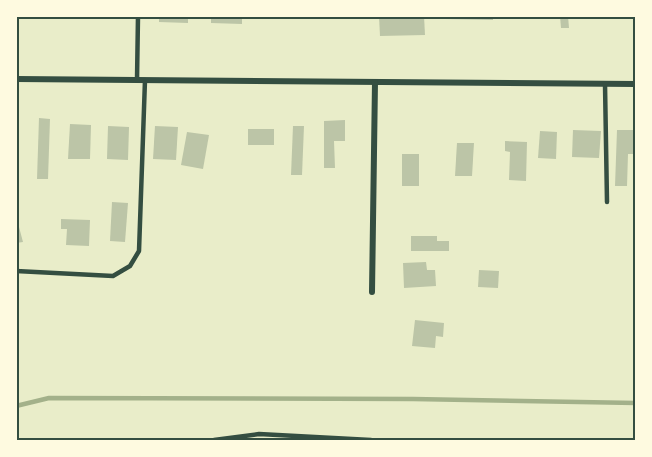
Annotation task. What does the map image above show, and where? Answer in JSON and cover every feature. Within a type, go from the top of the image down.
[{"type":"street","points":[[16,79],[636,84]]},
{"type":"street","points":[[372,292],[375,82]]},
{"type":"lane","points":[[137,80],[138,16]]},
{"type":"lane","points":[[16,270],[113,276],[130,266],[139,251],[145,80]]},
{"type":"lane","points":[[605,84],[607,202]]},
{"type":"lane","points":[[214,441],[259,434],[371,441]]},
{"type":"building","points":[[159,16],[188,16],[188,23],[159,22]]},
{"type":"building","points":[[211,16],[242,16],[242,24],[211,23]]},
{"type":"building","points":[[379,16],[424,16],[425,35],[380,36]]},
{"type":"building","points":[[445,16],[493,16],[493,20],[445,19]]},
{"type":"building","points":[[560,16],[568,16],[569,28],[561,28]]},
{"type":"building","points":[[39,118],[50,119],[48,179],[37,179]]},
{"type":"building","points":[[345,120],[345,141],[334,141],[335,168],[324,168],[324,121]]},
{"type":"building","points":[[70,124],[91,125],[90,159],[68,159]]},
{"type":"building","points":[[108,126],[129,127],[128,160],[107,159]]},
{"type":"building","points":[[155,126],[178,127],[176,160],[153,159]]},
{"type":"building","points":[[293,126],[304,126],[302,175],[291,175]]},
{"type":"building","points":[[248,129],[274,129],[274,145],[248,145]]},
{"type":"building","points":[[573,130],[601,131],[599,158],[572,157]]},
{"type":"building","points":[[617,130],[636,130],[636,154],[628,154],[627,186],[615,186]]},
{"type":"building","points":[[540,131],[557,132],[556,159],[538,158]]},
{"type":"building","points":[[187,132],[209,135],[203,169],[181,165]]},
{"type":"building","points":[[505,141],[527,142],[526,181],[509,180],[510,152],[505,151]]},
{"type":"building","points":[[457,143],[474,143],[472,176],[455,176]]},
{"type":"building","points":[[402,154],[419,154],[419,186],[402,186]]},
{"type":"building","points":[[112,202],[128,203],[125,242],[110,241]]},
{"type":"building","points":[[61,219],[90,220],[89,246],[66,245],[67,229],[61,229]]},
{"type":"building","points":[[19,227],[23,242],[16,243],[16,228]]},
{"type":"building","points":[[411,236],[437,236],[437,241],[449,241],[449,251],[411,251]]},
{"type":"building","points":[[426,262],[427,270],[435,270],[436,286],[404,288],[403,263]]},
{"type":"building","points":[[479,270],[499,271],[498,288],[478,287]]},
{"type":"building","points":[[415,320],[444,323],[443,337],[436,336],[435,348],[412,346]]},
{"type":"waterway","points":[[16,406],[49,398],[413,399],[636,403]]}]
